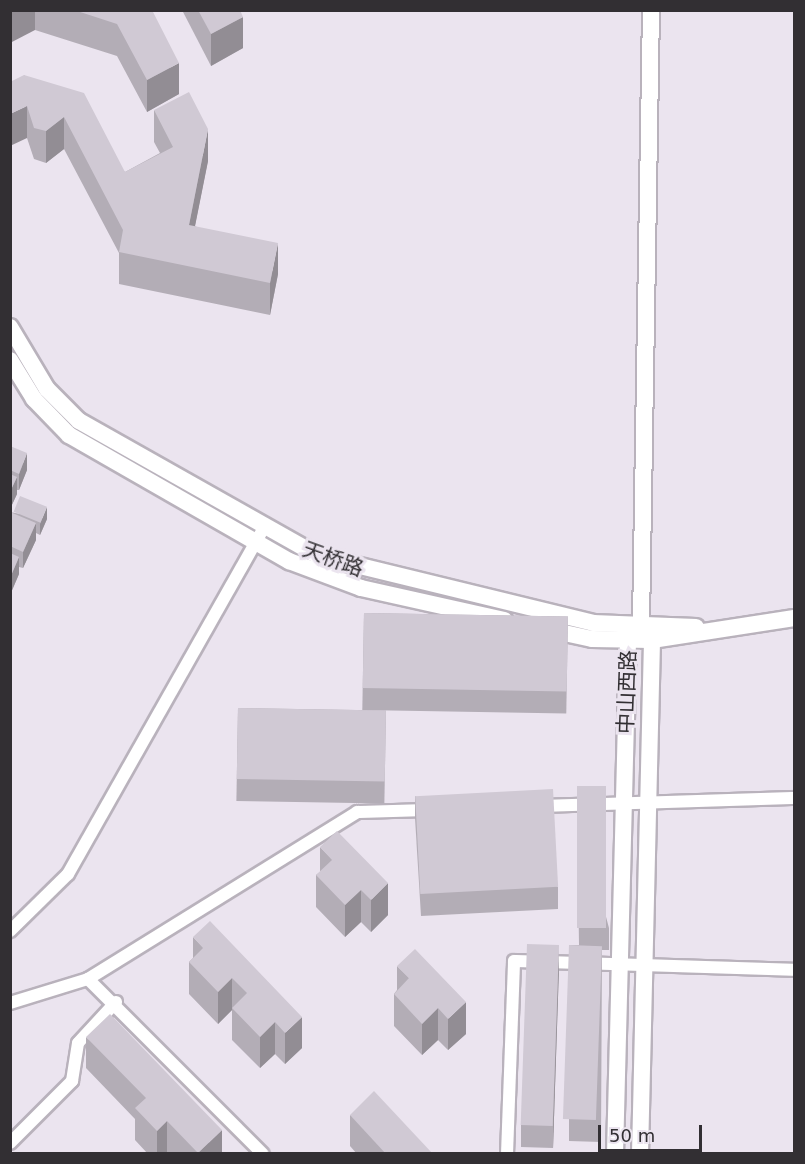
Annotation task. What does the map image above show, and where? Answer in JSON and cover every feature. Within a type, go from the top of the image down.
[{"type":"main road","points":[[640,624],[651,10]]},
{"type":"main road","name":"天桥路","points":[[10,327],[47,389],[79,421],[260,535],[365,572],[593,623],[732,630]]},
{"type":"main road","name":"天桥路","points":[[10,360],[34,399],[69,435],[361,588],[591,639],[652,640],[732,630],[795,618]]},
{"type":"main road","name":"中山西路","points":[[615,1154],[628,640],[640,624],[652,640],[640,1154]]},
{"type":"street","points":[[10,931],[68,874],[260,535]]},
{"type":"street","points":[[519,807],[795,798]]},
{"type":"street","points":[[10,1003],[88,979],[357,812],[450,809]]},
{"type":"street","points":[[507,1154],[514,961],[795,970]]},
{"type":"street","points":[[88,979],[116,1002],[263,1154]]},
{"type":"street","points":[[10,1143],[72,1081],[78,1043],[116,1002]]},
{"type":"building","points":[[74,10],[152,10],[179,63],[147,80],[117,24]]},
{"type":"building","points":[[198,10],[240,10],[243,17],[211,34]]},
{"type":"building","points":[[24,75],[84,93],[125,172],[173,147],[154,110],[189,92],[208,129],[189,225],[278,243],[270,283],[119,252],[123,230],[64,117],[46,131],[34,128],[27,106],[10,114],[10,82]]},
{"type":"building","points":[[10,446],[27,453],[19,474],[10,470]]},
{"type":"building","points":[[10,474],[17,477],[10,492]]},
{"type":"building","points":[[20,496],[47,507],[41,523],[14,512]]},
{"type":"building","points":[[10,512],[36,523],[23,552],[10,546]]},
{"type":"building","points":[[10,553],[19,557],[10,578]]},
{"type":"building","points":[[364,613],[568,617],[567,692],[363,688]]},
{"type":"building","points":[[238,708],[386,711],[385,782],[237,779]]},
{"type":"building","points":[[577,786],[606,786],[606,928],[577,928]]},
{"type":"building","points":[[553,789],[558,887],[420,894],[415,796]]},
{"type":"building","points":[[337,831],[388,883],[371,900],[361,890],[345,905],[316,875],[332,860],[320,847]]},
{"type":"building","points":[[210,921],[302,1017],[285,1033],[275,1022],[260,1037],[232,1008],[247,993],[232,978],[218,992],[189,962],[203,948],[193,937]]},
{"type":"building","points":[[527,944],[559,945],[553,1126],[521,1125]]},
{"type":"building","points":[[569,945],[602,946],[596,1120],[563,1119]]},
{"type":"building","points":[[415,949],[466,1002],[448,1019],[438,1008],[422,1024],[394,994],[409,978],[397,966]]},
{"type":"building","points":[[110,1014],[222,1130],[198,1153],[167,1121],[157,1131],[135,1108],[146,1098],[86,1037]]},
{"type":"building","points":[[374,1091],[433,1154],[386,1154],[350,1115]]}]
